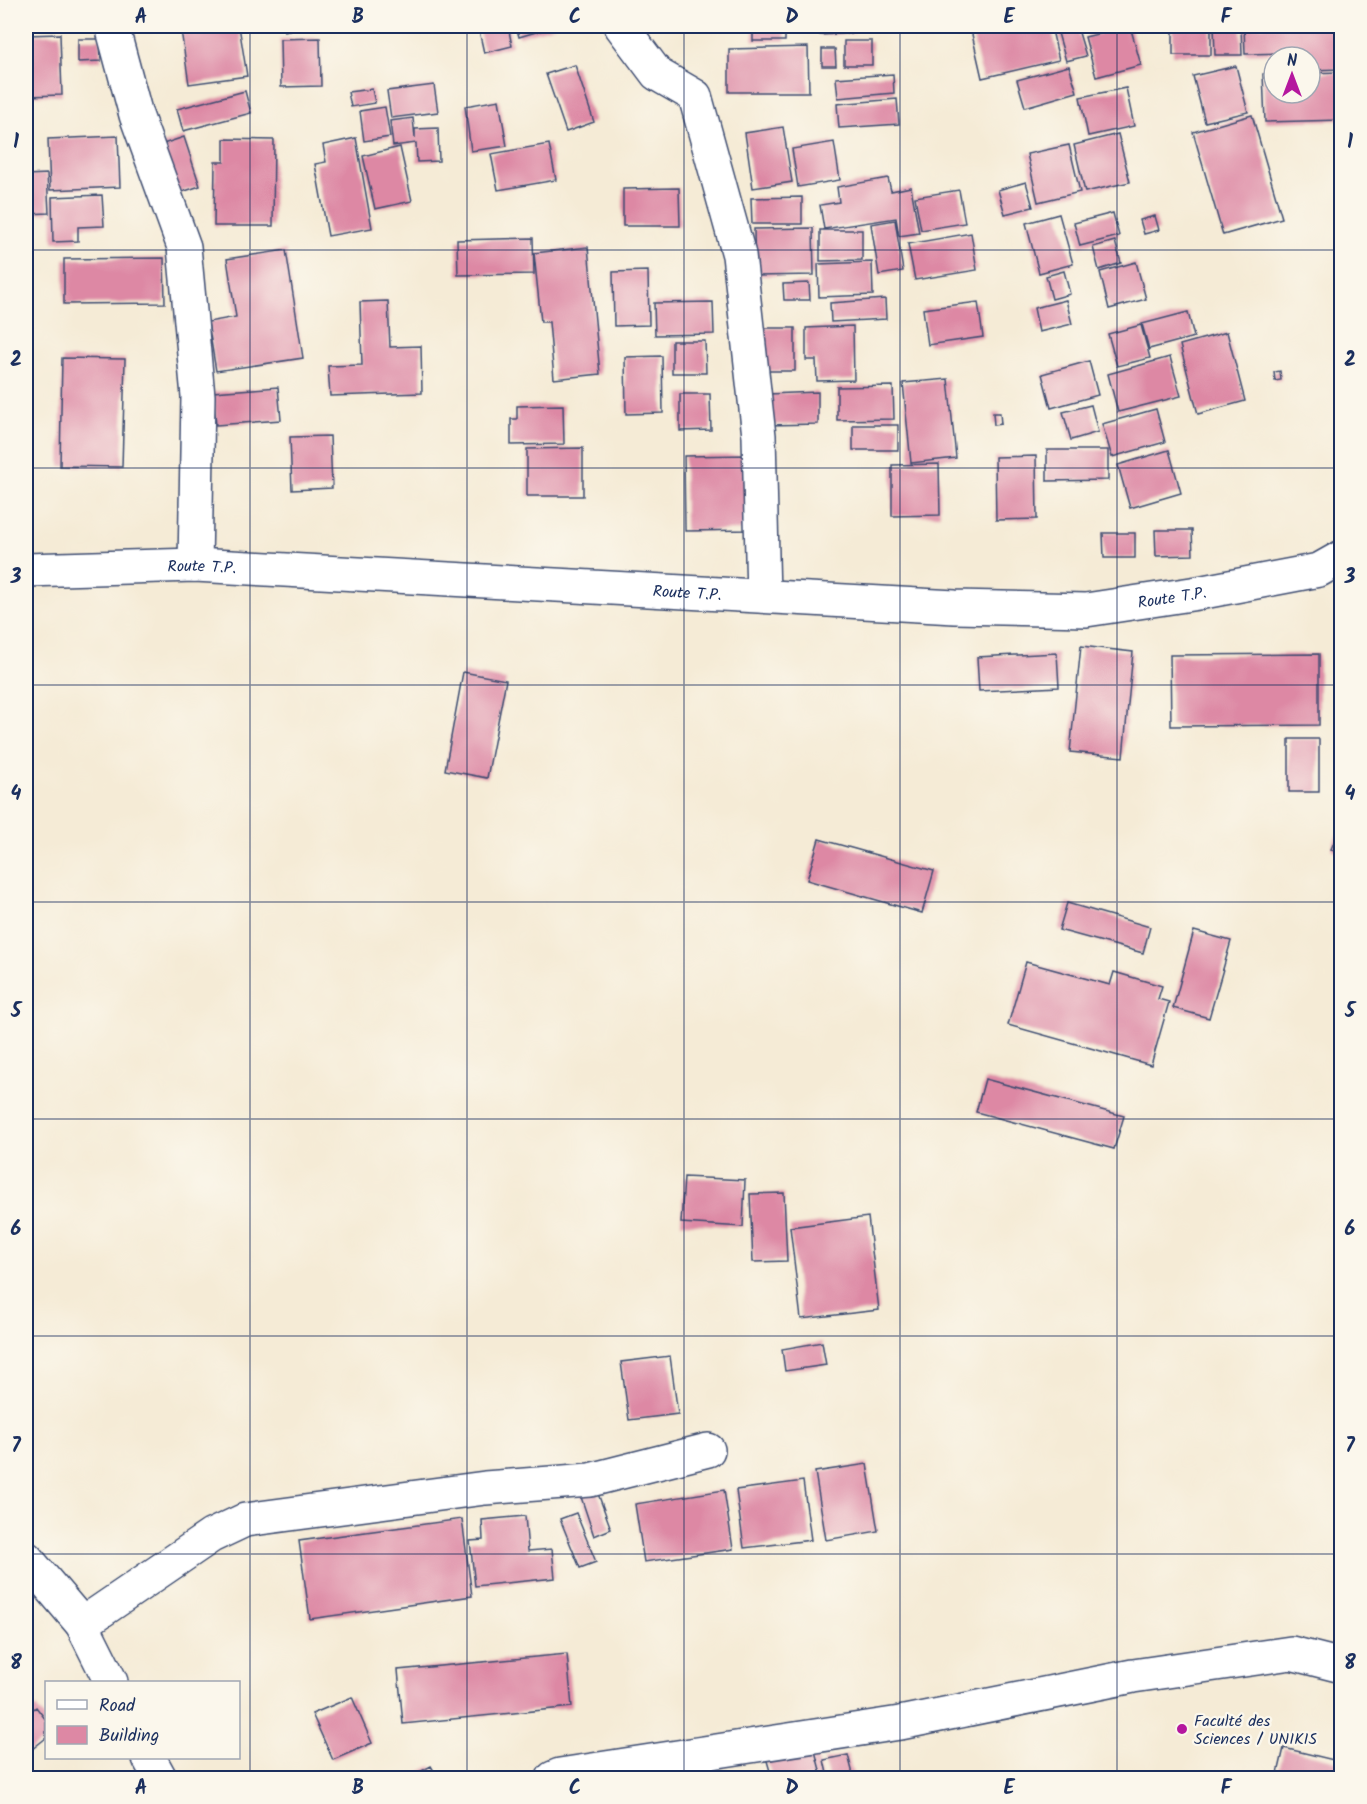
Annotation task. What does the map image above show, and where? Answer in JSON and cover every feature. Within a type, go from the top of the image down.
[{"type":"street","points":[[112,26],[136,114],[184,248],[198,396],[195,565]]},
{"type":"street","points":[[621,26],[657,74],[695,96],[739,255],[759,436],[763,596]]},
{"type":"street","name":"Route T.P.","points":[[26,570],[195,565],[955,607],[1086,610],[1198,593],[1319,570],[1341,557]]},
{"type":"street","points":[[82,1624],[211,1536],[245,1520],[485,1488],[590,1480],[708,1450]]},
{"type":"street","points":[[26,1558],[82,1624],[110,1681]]},
{"type":"street","points":[[553,1779],[560,1775],[900,1723],[1133,1676],[1291,1653],[1341,1666]]},
{"type":"street","points":[[150,1759],[160,1779]]},
{"type":"building","points":[[26,26],[32,26],[32,34],[26,34]]},
{"type":"building","points":[[147,26],[164,26],[164,30],[148,30]]},
{"type":"building","points":[[208,26],[239,26],[247,76],[189,84],[181,30]]},
{"type":"building","points":[[283,26],[312,26],[312,27],[284,31]]},
{"type":"building","points":[[478,26],[508,26],[512,46],[484,53]]},
{"type":"building","points":[[516,26],[556,26],[519,37]]},
{"type":"building","points":[[753,26],[785,26],[785,41],[753,41]]},
{"type":"building","points":[[820,26],[855,26],[855,33],[820,35]]},
{"type":"building","points":[[989,26],[1051,26],[1059,60],[982,78],[971,30]]},
{"type":"building","points":[[1056,26],[1077,26],[1086,56],[1066,61]]},
{"type":"building","points":[[1081,26],[1101,26],[1083,31]]},
{"type":"building","points":[[1130,26],[1141,65],[1096,77],[1085,37]]},
{"type":"building","points":[[1173,26],[1211,26],[1211,55],[1173,55]]},
{"type":"building","points":[[1214,26],[1241,26],[1242,55],[1215,55]]},
{"type":"building","points":[[1244,26],[1342,26],[1342,69],[1322,70],[1322,45],[1262,45],[1262,54],[1245,54]]},
{"type":"building","points":[[60,34],[62,95],[26,96],[26,35]]},
{"type":"building","points":[[320,38],[321,86],[281,87],[280,39]]},
{"type":"building","points":[[78,39],[100,39],[101,61],[78,62]]},
{"type":"building","points":[[844,41],[872,41],[872,65],[844,65]]},
{"type":"building","points":[[808,47],[809,92],[729,92],[729,49]]},
{"type":"building","points":[[822,49],[835,49],[836,66],[822,66]]},
{"type":"building","points":[[575,65],[594,122],[566,132],[546,74]]},
{"type":"building","points":[[1069,66],[1077,92],[1025,107],[1017,80]]},
{"type":"building","points":[[1236,66],[1248,112],[1205,122],[1193,76]]},
{"type":"building","points":[[1340,72],[1342,120],[1265,122],[1264,105],[1322,105],[1322,73]]},
{"type":"building","points":[[893,74],[894,93],[838,98],[836,78]]},
{"type":"building","points":[[434,85],[438,112],[391,118],[387,91]]},
{"type":"building","points":[[1126,88],[1134,126],[1088,136],[1080,97]]},
{"type":"building","points":[[372,89],[375,103],[351,107],[348,92]]},
{"type":"building","points":[[245,91],[251,113],[183,131],[177,109]]},
{"type":"building","points":[[897,99],[899,124],[839,128],[837,104]]},
{"type":"building","points":[[499,100],[507,146],[471,151],[465,106]]},
{"type":"building","points":[[385,107],[390,137],[364,141],[360,111]]},
{"type":"building","points":[[1252,115],[1282,218],[1223,235],[1193,132]]},
{"type":"building","points":[[413,118],[415,138],[415,129],[438,128],[439,161],[417,162],[416,143],[393,146],[390,121]]},
{"type":"building","points":[[783,127],[792,182],[753,188],[745,133]]},
{"type":"building","points":[[1118,134],[1130,182],[1085,192],[1074,145]]},
{"type":"building","points":[[118,136],[120,187],[50,190],[48,139]]},
{"type":"building","points":[[184,137],[200,186],[176,194],[160,145]]},
{"type":"building","points":[[356,138],[372,228],[328,236],[315,164],[326,162],[323,145]]},
{"type":"building","points":[[224,139],[274,140],[273,226],[214,226],[215,162],[224,162]]},
{"type":"building","points":[[834,142],[840,180],[798,187],[792,149]]},
{"type":"building","points":[[549,144],[556,180],[498,190],[491,154]]},
{"type":"building","points":[[1069,145],[1080,192],[1038,202],[1027,154]]},
{"type":"building","points":[[400,147],[412,201],[375,209],[363,156]]},
{"type":"building","points":[[47,174],[49,213],[26,214],[26,175]]},
{"type":"building","points":[[888,178],[891,191],[911,187],[919,233],[899,236],[896,218],[824,229],[820,205],[839,202],[837,187]]},
{"type":"building","points":[[1026,182],[1033,207],[1005,214],[998,190]]},
{"type":"building","points":[[679,188],[680,226],[623,226],[623,189]]},
{"type":"building","points":[[959,190],[965,223],[921,230],[915,197]]},
{"type":"building","points":[[102,195],[104,226],[78,227],[78,241],[53,242],[52,197]]},
{"type":"building","points":[[802,197],[802,224],[752,224],[751,198]]},
{"type":"building","points":[[1113,213],[1119,236],[1080,246],[1074,223]]},
{"type":"building","points":[[1059,214],[1073,264],[1039,273],[1026,223]]},
{"type":"building","points":[[1155,216],[1159,230],[1144,234],[1140,220]]},
{"type":"building","points":[[895,220],[903,271],[879,275],[871,224]]},
{"type":"building","points":[[813,228],[814,275],[755,276],[754,229]]},
{"type":"building","points":[[820,230],[862,230],[862,260],[820,261]]},
{"type":"building","points":[[971,233],[977,270],[915,280],[908,244]]},
{"type":"building","points":[[533,238],[534,274],[458,275],[457,240]]},
{"type":"building","points":[[1115,241],[1121,263],[1099,270],[1093,247]]},
{"type":"building","points":[[588,247],[600,374],[554,379],[549,322],[541,322],[534,253]]},
{"type":"building","points":[[286,250],[303,358],[216,371],[208,322],[236,317],[227,259]]},
{"type":"building","points":[[164,258],[165,303],[64,304],[64,259]]},
{"type":"building","points":[[872,262],[873,295],[819,297],[818,264]]},
{"type":"building","points":[[1136,262],[1146,299],[1109,309],[1100,272]]},
{"type":"building","points":[[648,271],[649,325],[614,326],[613,272]]},
{"type":"building","points":[[1064,271],[1070,294],[1052,299],[1046,276]]},
{"type":"building","points":[[809,283],[810,300],[784,300],[783,284]]},
{"type":"building","points":[[885,299],[886,319],[831,322],[830,303]]},
{"type":"building","points":[[1066,300],[1072,324],[1039,332],[1034,308]]},
{"type":"building","points":[[388,301],[390,347],[421,346],[422,393],[330,396],[328,366],[362,365],[360,302]]},
{"type":"building","points":[[713,302],[714,334],[655,335],[654,303]]},
{"type":"building","points":[[978,302],[983,337],[928,345],[923,309]]},
{"type":"building","points":[[1188,312],[1194,337],[1149,349],[1142,324]]},
{"type":"building","points":[[1141,325],[1150,358],[1117,366],[1108,334]]},
{"type":"building","points":[[853,326],[854,380],[817,381],[816,360],[806,360],[806,328]]},
{"type":"building","points":[[755,328],[795,328],[795,371],[755,371]]},
{"type":"building","points":[[1227,332],[1245,401],[1198,414],[1180,345]]},
{"type":"building","points":[[672,341],[705,341],[706,373],[672,373]]},
{"type":"building","points":[[662,356],[663,413],[626,414],[625,357]]},
{"type":"building","points":[[1170,357],[1181,396],[1118,412],[1108,374]]},
{"type":"building","points":[[62,358],[125,359],[122,467],[60,466]]},
{"type":"building","points":[[1089,361],[1098,395],[1051,408],[1042,374]]},
{"type":"building","points":[[1280,371],[1281,380],[1275,381],[1274,372]]},
{"type":"building","points":[[948,379],[956,458],[911,463],[903,383]]},
{"type":"building","points":[[893,386],[894,419],[837,420],[837,387]]},
{"type":"building","points":[[278,387],[281,420],[216,425],[213,392]]},
{"type":"building","points":[[818,392],[818,424],[768,425],[768,394]]},
{"type":"building","points":[[680,394],[710,394],[711,430],[680,431]]},
{"type":"building","points":[[563,405],[564,444],[511,445],[511,419],[517,419],[517,406]]},
{"type":"building","points":[[1091,405],[1098,432],[1071,440],[1063,412]]},
{"type":"building","points":[[1156,409],[1165,442],[1112,457],[1102,424]]},
{"type":"building","points":[[993,413],[1000,413],[1001,424],[994,425]]},
{"type":"building","points":[[853,425],[898,425],[898,450],[853,450]]},
{"type":"building","points":[[330,436],[332,488],[292,490],[290,437]]},
{"type":"building","points":[[583,448],[583,496],[527,496],[527,449]]},
{"type":"building","points":[[1047,450],[1108,450],[1108,480],[1047,481]]},
{"type":"building","points":[[1169,450],[1181,493],[1130,508],[1118,465]]},
{"type":"building","points":[[751,455],[752,530],[685,531],[684,456]]},
{"type":"building","points":[[1036,456],[1037,519],[996,520],[995,457]]},
{"type":"building","points":[[939,464],[940,515],[892,516],[892,465]]},
{"type":"building","points":[[1155,530],[1192,530],[1193,555],[1156,556]]},
{"type":"building","points":[[1103,533],[1135,533],[1135,558],[1104,558]]},
{"type":"building","points":[[1081,646],[1133,652],[1123,757],[1070,752]]},
{"type":"building","points":[[1057,653],[1059,687],[979,691],[977,657]]},
{"type":"building","points":[[1319,654],[1319,725],[1171,726],[1170,655]]},
{"type":"building","points":[[463,672],[506,680],[487,778],[445,770]]},
{"type":"building","points":[[1289,739],[1319,739],[1319,792],[1289,792]]},
{"type":"building","points":[[1342,824],[1342,854],[1331,849]]},
{"type":"building","points":[[819,839],[934,871],[922,913],[807,880]]},
{"type":"building","points":[[1067,903],[1150,927],[1143,953],[1059,930]]},
{"type":"building","points":[[1194,931],[1231,941],[1209,1018],[1173,1008]]},
{"type":"building","points":[[1026,962],[1110,985],[1114,972],[1162,986],[1158,999],[1169,1002],[1151,1065],[1008,1025]]},
{"type":"building","points":[[985,1079],[1124,1116],[1114,1149],[976,1112]]},
{"type":"building","points":[[684,1177],[745,1180],[743,1227],[681,1223]]},
{"type":"building","points":[[784,1193],[787,1261],[753,1262],[750,1194]]},
{"type":"building","points":[[868,1217],[879,1310],[801,1319],[790,1227]]},
{"type":"building","points":[[822,1342],[826,1365],[785,1371],[782,1349]]},
{"type":"building","points":[[670,1356],[678,1414],[629,1420],[621,1362]]},
{"type":"building","points":[[867,1464],[878,1531],[826,1540],[815,1472]]},
{"type":"building","points":[[803,1481],[811,1540],[744,1548],[736,1490]]},
{"type":"building","points":[[596,1488],[611,1529],[594,1536],[580,1494]]},
{"type":"building","points":[[724,1490],[733,1549],[644,1562],[635,1504]]},
{"type":"building","points":[[576,1513],[596,1562],[580,1568],[560,1519]]},
{"type":"building","points":[[525,1516],[528,1551],[552,1549],[555,1578],[475,1586],[470,1541],[483,1540],[482,1520]]},
{"type":"building","points":[[462,1519],[472,1596],[310,1619],[299,1541]]},
{"type":"building","points":[[567,1654],[572,1707],[403,1724],[398,1670]]},
{"type":"building","points":[[352,1697],[372,1743],[333,1760],[312,1714]]},
{"type":"building","points":[[36,1707],[45,1719],[45,1739],[26,1754],[26,1715]]},
{"type":"building","points":[[813,1743],[822,1778],[772,1778],[765,1754]]},
{"type":"building","points":[[1284,1748],[1342,1762],[1342,1778],[1277,1778]]},
{"type":"building","points":[[848,1755],[854,1778],[828,1778],[824,1760]]},
{"type":"building","points":[[431,1766],[438,1778],[414,1778],[412,1776]]},
{"type":"place","name":"Faculté des Sciences / UNIKIS","points":[[1182,1729]]}]
